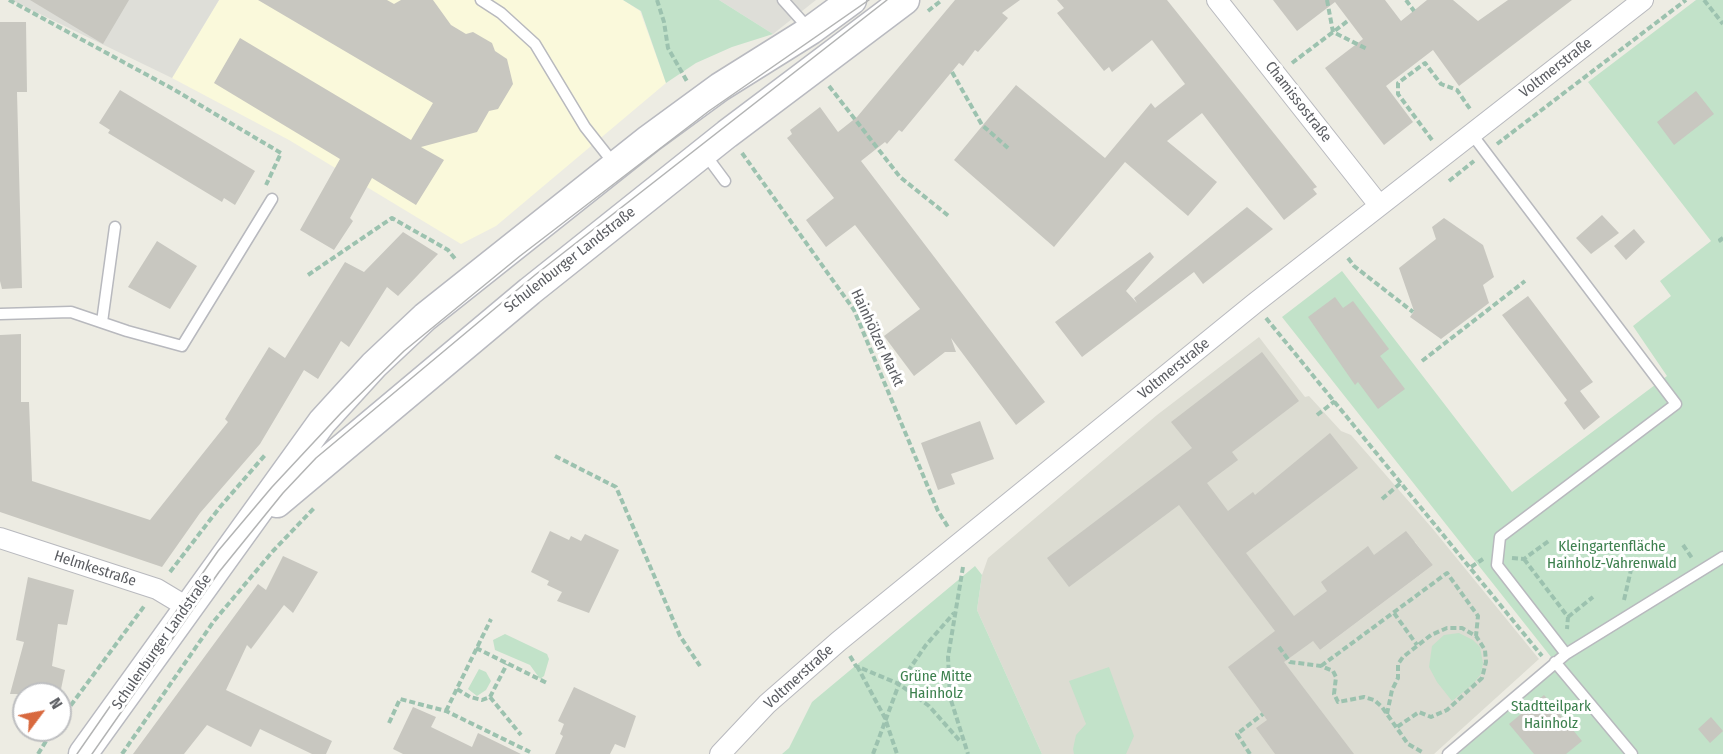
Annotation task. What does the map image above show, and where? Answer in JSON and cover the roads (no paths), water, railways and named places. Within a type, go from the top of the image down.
[{"type":"main road","name":"Schulenburger Landstraße","points":[[83,754],[322,422],[374,365],[425,316],[615,165],[701,100],[765,56],[810,30],[852,0]]},
{"type":"main road","name":"Schulenburger Landstraße","points":[[243,531],[474,336],[716,169],[740,145],[905,0]]},
{"type":"street","name":"Chamissostraße","points":[[1217,0],[1379,205]]},
{"type":"street","name":"Voltmerstraße","points":[[720,754],[767,704],[839,641],[1255,303],[1643,0]]},
{"type":"street","name":"Helmkestraße","points":[[0,538],[157,589],[187,607]]},
{"type":"lane","points":[[481,0],[501,13],[535,44],[585,127],[615,165]]},
{"type":"lane","points":[[783,0],[810,30]]},
{"type":"lane","points":[[1476,129],[1676,404],[1500,537],[1497,565],[1566,654]]},
{"type":"lane","points":[[0,314],[71,312],[182,346],[272,199]]},
{"type":"lane","points":[[102,322],[115,227]]},
{"type":"lane","points":[[1448,754],[1566,654],[1620,618],[1723,557]]},
{"type":"lane","points":[[1553,664],[1632,754]]},
{"type":"tram line","points":[[77,754],[218,551],[272,487],[341,413],[404,351],[520,256],[709,111],[869,0]]},
{"type":"tram line","points":[[92,754],[219,572],[283,493],[316,458],[535,275],[887,0]]},
{"type":"park label","name":"Kleingartenfläche Hainholz-Vahrenwald","points":[[1612,556]]},
{"type":"park label","name":"Grüne Mitte Hainholz","points":[[936,686]]},
{"type":"park label","name":"Stadtteilpark Hainholz","points":[[1551,716]]}]
